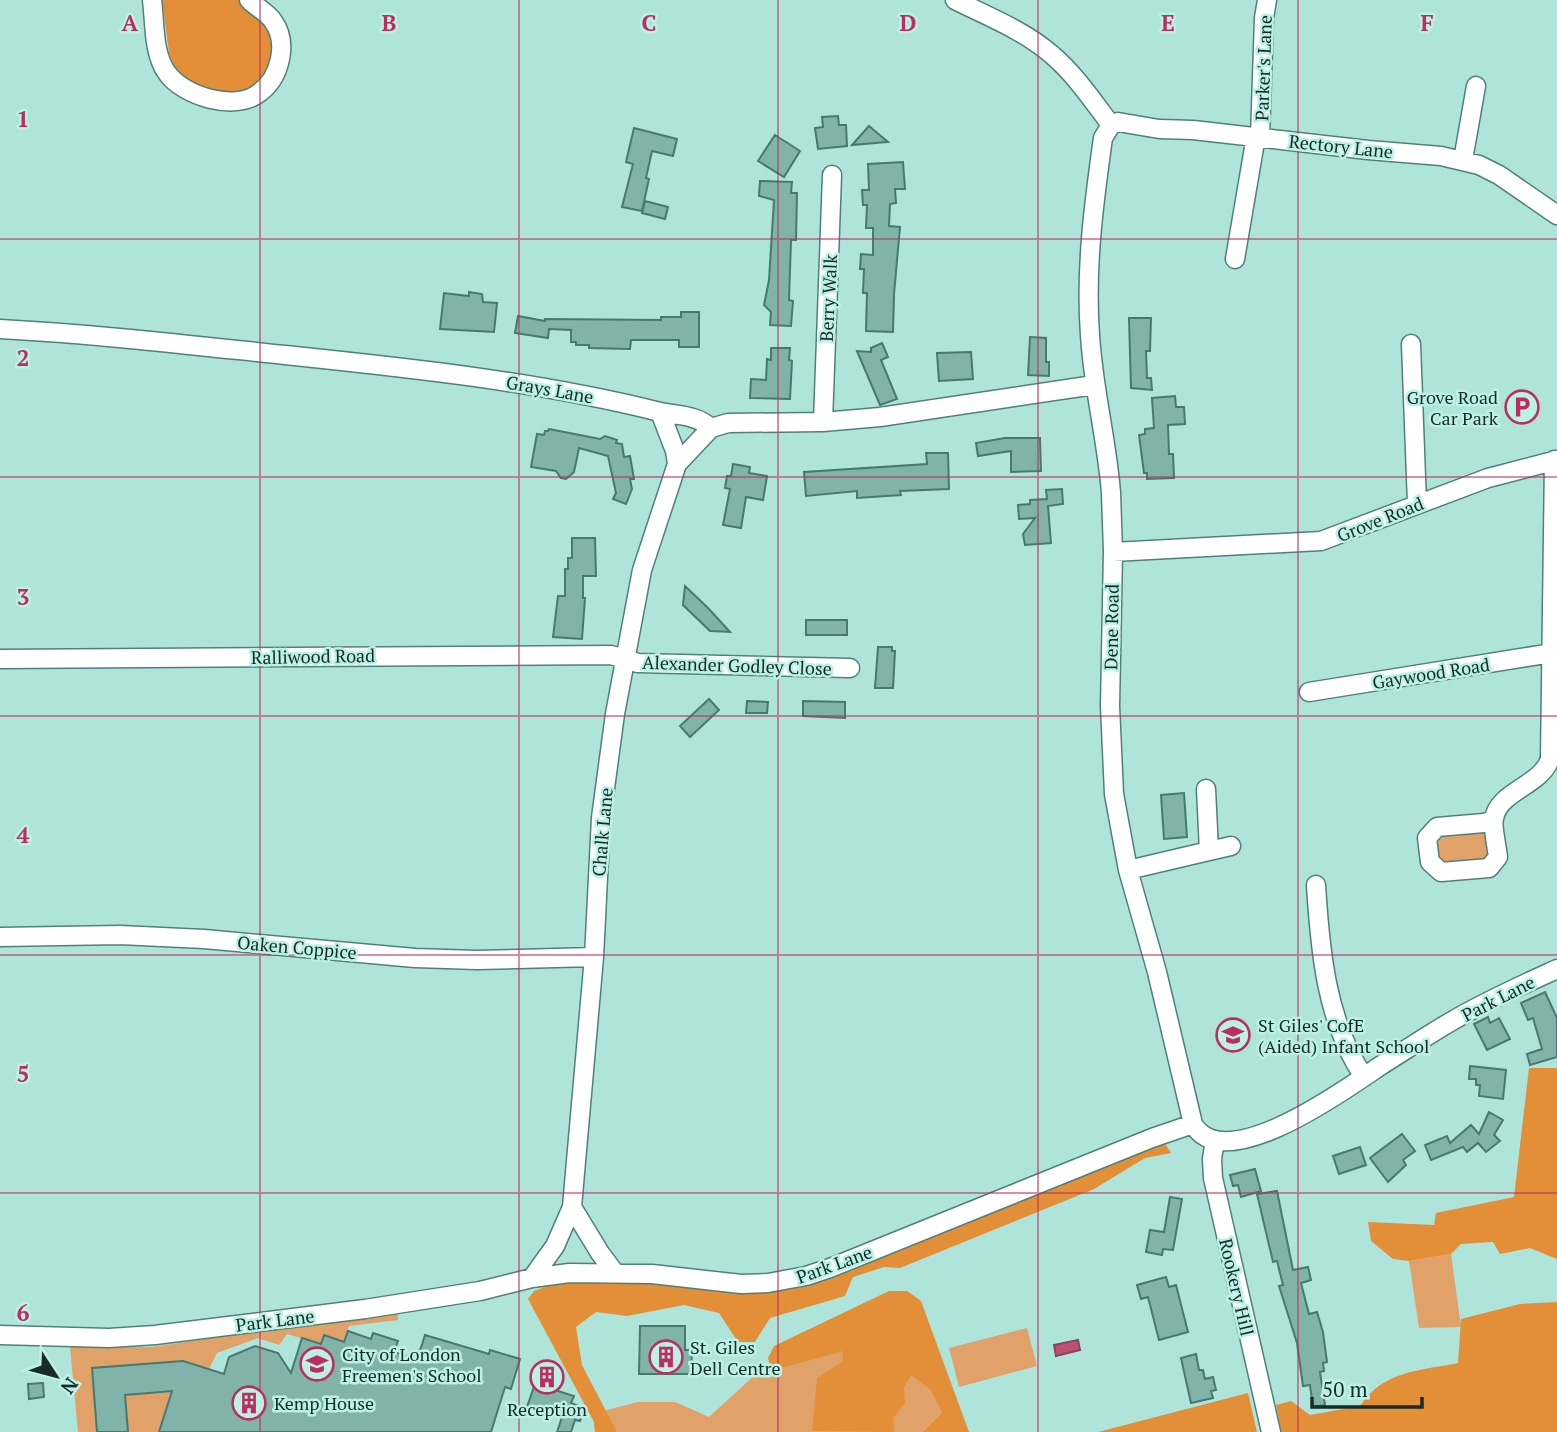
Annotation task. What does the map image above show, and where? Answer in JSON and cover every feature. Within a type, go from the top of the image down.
[{"type":"street","points":[[152,0],[160,60],[175,82],[208,99],[247,100],[259,93],[278,67],[281,51],[280,33],[272,19],[249,0]]},
{"type":"street","points":[[955,0],[1023,34],[1050,53],[1067,69],[1111,125]]},
{"type":"street","name":"Parker's Lane","points":[[1235,259],[1258,136],[1267,0]]},
{"type":"street","points":[[1463,160],[1476,86]]},
{"type":"street","name":"Rectory Lane","points":[[1111,125],[1118,122],[1131,126],[1258,136],[1463,160],[1499,175],[1557,215]]},
{"type":"street","name":"Dene Road","points":[[1111,125],[1103,138],[1091,237],[1089,332],[1094,385],[1108,455],[1113,552],[1111,768],[1128,870],[1157,972],[1193,1124]]},
{"type":"street","name":"Berry Walk","points":[[822,422],[832,175]]},
{"type":"street","name":"Grays Lane","points":[[0,329],[74,333],[420,369],[616,401],[701,419],[711,428]]},
{"type":"street","points":[[1411,344],[1417,504]]},
{"type":"street","points":[[711,428],[728,423],[822,422],[880,416],[1094,385]]},
{"type":"street","points":[[660,412],[675,451],[677,464]]},
{"type":"street","name":"Chalk Lane","points":[[532,1278],[555,1246],[572,1208],[594,957],[601,818],[615,714],[642,570],[677,464],[711,428]]},
{"type":"street","points":[[1493,820],[1504,801],[1544,772],[1550,759],[1555,460]]},
{"type":"street","name":"Grove Road","points":[[1113,552],[1321,541],[1510,471],[1555,460]]},
{"type":"street","name":"Gaywood Road","points":[[1309,692],[1552,653]]},
{"type":"street","name":"Ralliwood Road","points":[[0,659],[462,654],[611,655],[625,658]]},
{"type":"street","name":"Alexander Godley Close","points":[[625,658],[638,663],[850,668]]},
{"type":"street","points":[[1206,789],[1209,851]]},
{"type":"street","points":[[1128,870],[1231,846]]},
{"type":"street","points":[[1316,885],[1323,969],[1350,1054],[1364,1077]]},
{"type":"street","name":"Oaken Coppice","points":[[0,937],[120,935],[204,939],[415,958],[477,960],[594,957]]},
{"type":"street","name":"Park Lane","points":[[1215,1140],[1243,1140],[1307,1113],[1461,1016],[1557,968]]},
{"type":"street","points":[[1193,1124],[1198,1132],[1215,1140]]},
{"type":"street","name":"Park Lane","points":[[0,1335],[109,1338],[155,1335],[365,1309],[480,1291],[532,1278],[569,1273],[652,1274],[741,1284],[768,1283],[806,1276],[1193,1124]]},
{"type":"street","name":"Rookery Hill","points":[[1215,1140],[1213,1178],[1271,1432]]},
{"type":"street","points":[[572,1208],[615,1273]]},
{"type":"shaded area","points":[[162,0],[241,0],[272,31],[273,52],[270,65],[250,93],[213,97],[171,67]]},
{"type":"shaded area","points":[[1488,828],[1493,854],[1486,862],[1443,865],[1433,857],[1433,841],[1442,832]]},
{"type":"shaded area","points":[[1529,1068],[1557,1068],[1557,1259],[1530,1248],[1500,1254],[1493,1242],[1461,1244],[1451,1254],[1409,1261],[1393,1259],[1371,1241],[1368,1222],[1434,1225],[1436,1213],[1514,1197]]},
{"type":"shaded area","points":[[1162,1143],[1171,1153],[1145,1158],[1094,1189],[900,1268],[884,1267],[853,1277],[845,1296],[770,1318],[755,1342],[738,1342],[719,1313],[684,1305],[627,1316],[596,1312],[576,1327],[582,1365],[617,1432],[595,1432],[594,1422],[528,1299],[534,1291],[550,1285],[607,1278],[784,1288]]},
{"type":"shaded area","points":[[1451,1254],[1461,1327],[1419,1328],[1409,1261]]},
{"type":"shaded area","points":[[889,1291],[907,1291],[921,1301],[969,1432],[923,1432],[942,1413],[931,1390],[911,1375],[904,1388],[905,1403],[893,1418],[894,1432],[812,1431],[817,1378],[842,1362],[843,1351],[782,1368],[770,1366],[768,1358],[774,1346]]},
{"type":"shaded area","points":[[1557,1302],[1557,1432],[1281,1432],[1276,1405],[1291,1401],[1310,1415],[1360,1406],[1380,1385],[1391,1379],[1458,1363],[1461,1319],[1520,1304]]},
{"type":"shaded area","points":[[397,1312],[398,1320],[349,1326],[344,1342],[324,1335],[321,1344],[287,1334],[279,1345],[258,1338],[217,1353],[209,1369],[183,1361],[91,1368],[94,1397],[172,1391],[159,1432],[128,1432],[96,1415],[97,1432],[78,1432],[70,1347],[151,1347]]},
{"type":"shaded area","points":[[1027,1328],[1037,1366],[959,1387],[949,1348]]},
{"type":"shaded area","points":[[889,1335],[969,1432],[595,1432],[594,1422],[607,1410],[638,1402],[675,1402],[709,1417],[758,1372],[770,1366],[782,1368]]},
{"type":"shaded area","points":[[1078,1340],[1080,1350],[1056,1356],[1054,1345]]},
{"type":"shaded area","points":[[1248,1393],[1257,1432],[1098,1432]]},
{"type":"building","points":[[838,116],[839,125],[846,125],[847,146],[818,149],[815,128],[823,127],[822,117]]},
{"type":"building","points":[[869,126],[888,142],[852,145]]},
{"type":"building","points":[[634,128],[677,139],[673,156],[652,151],[642,211],[622,207],[633,164],[626,162]]},
{"type":"building","points":[[775,135],[800,151],[784,177],[758,161]]},
{"type":"building","points":[[903,162],[905,189],[895,189],[896,203],[890,204],[889,226],[900,227],[893,332],[866,331],[867,293],[863,293],[864,269],[860,269],[861,254],[873,255],[873,228],[866,228],[867,205],[863,205],[862,190],[869,190],[868,164]]},
{"type":"building","points":[[760,181],[792,182],[791,193],[797,193],[796,240],[791,240],[791,326],[770,325],[771,312],[764,305],[769,280],[774,200],[759,196]]},
{"type":"building","points":[[645,201],[668,207],[665,219],[642,213]]},
{"type":"building","points":[[469,292],[482,294],[483,302],[497,303],[494,332],[440,329],[444,293],[469,296]]},
{"type":"building","points":[[681,312],[699,312],[699,347],[679,347],[679,340],[631,340],[630,349],[589,348],[589,345],[576,345],[576,342],[571,342],[571,330],[549,329],[548,338],[515,333],[518,316],[545,321],[661,320],[661,317],[681,317]]},
{"type":"building","points":[[1129,318],[1151,318],[1150,351],[1146,351],[1147,378],[1151,378],[1152,390],[1131,388]]},
{"type":"building","points":[[1030,337],[1046,338],[1049,376],[1028,375]]},
{"type":"building","points":[[882,343],[888,357],[881,360],[897,399],[880,405],[857,351],[871,352],[871,348]]},
{"type":"building","points":[[771,348],[790,348],[790,399],[750,398],[751,379],[766,380],[767,359],[771,360]]},
{"type":"building","points":[[971,352],[973,379],[939,381],[937,353]]},
{"type":"building","points":[[1175,396],[1176,407],[1184,407],[1185,424],[1168,425],[1169,454],[1173,454],[1174,478],[1147,479],[1139,435],[1145,434],[1145,429],[1154,428],[1152,398]]},
{"type":"building","points":[[549,429],[600,439],[605,436],[622,444],[624,457],[630,456],[634,479],[630,479],[632,489],[626,504],[613,499],[616,493],[608,456],[579,448],[574,472],[566,479],[561,478],[556,471],[531,467],[537,434],[544,435]]},
{"type":"building","points":[[1005,438],[1040,438],[1041,471],[1011,472],[1011,451],[978,456],[976,443]]},
{"type":"building","points":[[926,453],[948,453],[949,489],[900,491],[901,495],[857,498],[857,491],[806,496],[804,472],[927,464]]},
{"type":"building","points":[[733,464],[750,467],[749,473],[767,476],[763,500],[746,497],[741,528],[723,525],[730,489],[725,488]]},
{"type":"building","points":[[1062,489],[1063,504],[1048,506],[1051,543],[1025,545],[1023,534],[1035,518],[1019,519],[1018,505],[1030,504],[1030,500],[1047,499],[1046,490]]},
{"type":"building","points":[[572,538],[595,538],[596,576],[583,576],[585,598],[582,639],[553,637],[558,596],[565,596],[565,569],[568,569],[568,558],[572,558]]},
{"type":"building","points":[[685,586],[730,632],[710,631],[683,605]]},
{"type":"building","points":[[806,620],[847,620],[847,635],[806,635]]},
{"type":"building","points":[[878,647],[892,647],[892,651],[895,651],[893,688],[875,688]]},
{"type":"building","points":[[709,699],[719,710],[690,737],[680,726]]},
{"type":"building","points":[[747,701],[768,702],[767,713],[746,713]]},
{"type":"building","points":[[803,701],[845,702],[845,718],[803,716]]},
{"type":"building","points":[[1184,793],[1187,837],[1164,839],[1161,795]]},
{"type":"building","points":[[1545,992],[1557,1018],[1557,1057],[1530,1065],[1527,1054],[1542,1049],[1533,1018],[1528,1020],[1521,1003]]},
{"type":"building","points":[[1488,1017],[1490,1023],[1499,1018],[1510,1039],[1487,1050],[1474,1024]]},
{"type":"building","points":[[1470,1066],[1506,1070],[1503,1099],[1479,1096],[1480,1085],[1476,1085],[1476,1079],[1469,1079]]},
{"type":"building","points":[[1489,1112],[1503,1120],[1494,1135],[1500,1141],[1486,1152],[1478,1143],[1467,1152],[1463,1147],[1431,1160],[1425,1145],[1447,1136],[1450,1143],[1471,1125],[1479,1134]]},
{"type":"building","points":[[1402,1134],[1415,1151],[1403,1160],[1406,1165],[1388,1182],[1370,1158]]},
{"type":"building","points":[[1360,1147],[1366,1165],[1339,1174],[1333,1156]]},
{"type":"building","points":[[1255,1169],[1261,1191],[1241,1197],[1238,1185],[1233,1186],[1230,1175]]},
{"type":"building","points":[[1277,1191],[1293,1270],[1308,1267],[1311,1280],[1301,1283],[1309,1314],[1317,1312],[1323,1332],[1327,1362],[1323,1363],[1324,1371],[1320,1372],[1325,1405],[1313,1407],[1310,1385],[1303,1386],[1297,1343],[1279,1286],[1283,1285],[1277,1261],[1273,1262],[1257,1194]]},
{"type":"building","points":[[1170,1197],[1182,1199],[1173,1250],[1163,1249],[1162,1255],[1146,1252],[1150,1230],[1164,1232]]},
{"type":"building","points":[[1166,1277],[1169,1287],[1176,1285],[1188,1332],[1159,1340],[1148,1297],[1141,1299],[1137,1285]]},
{"type":"building","name":"St. Giles Dell Centre","points":[[640,1326],[685,1326],[685,1350],[692,1350],[691,1374],[639,1374]]},
{"type":"building","points":[[348,1331],[371,1339],[373,1333],[398,1341],[394,1352],[417,1360],[425,1335],[489,1354],[490,1350],[520,1359],[511,1389],[505,1387],[491,1432],[159,1432],[172,1391],[125,1395],[128,1432],[97,1432],[92,1368],[183,1361],[224,1374],[229,1357],[255,1346],[278,1353],[291,1373],[302,1338],[321,1344],[324,1335],[344,1342]]},
{"type":"building","points":[[1196,1354],[1199,1370],[1203,1370],[1205,1379],[1213,1377],[1216,1390],[1211,1391],[1213,1398],[1191,1403],[1181,1358]]},
{"type":"building","points":[[542,1363],[559,1368],[552,1389],[574,1396],[571,1403],[584,1408],[580,1421],[575,1420],[571,1432],[557,1432],[562,1417],[527,1407]]},
{"type":"building","points":[[43,1383],[44,1397],[29,1399],[28,1384]]},
{"type":"place","name":"Grove Road Car Park","points":[[1522,407]]},
{"type":"place","name":"St Giles' CofE (Aided) Infant School","points":[[1233,1035]]},
{"type":"place","name":"St. Giles Dell Centre","points":[[666,1357]]},
{"type":"place","name":"City of London Freemen's School","points":[[317,1364]]},
{"type":"place","name":"Reception","points":[[547,1377]]},
{"type":"place","name":"Kemp House","points":[[249,1403]]}]
